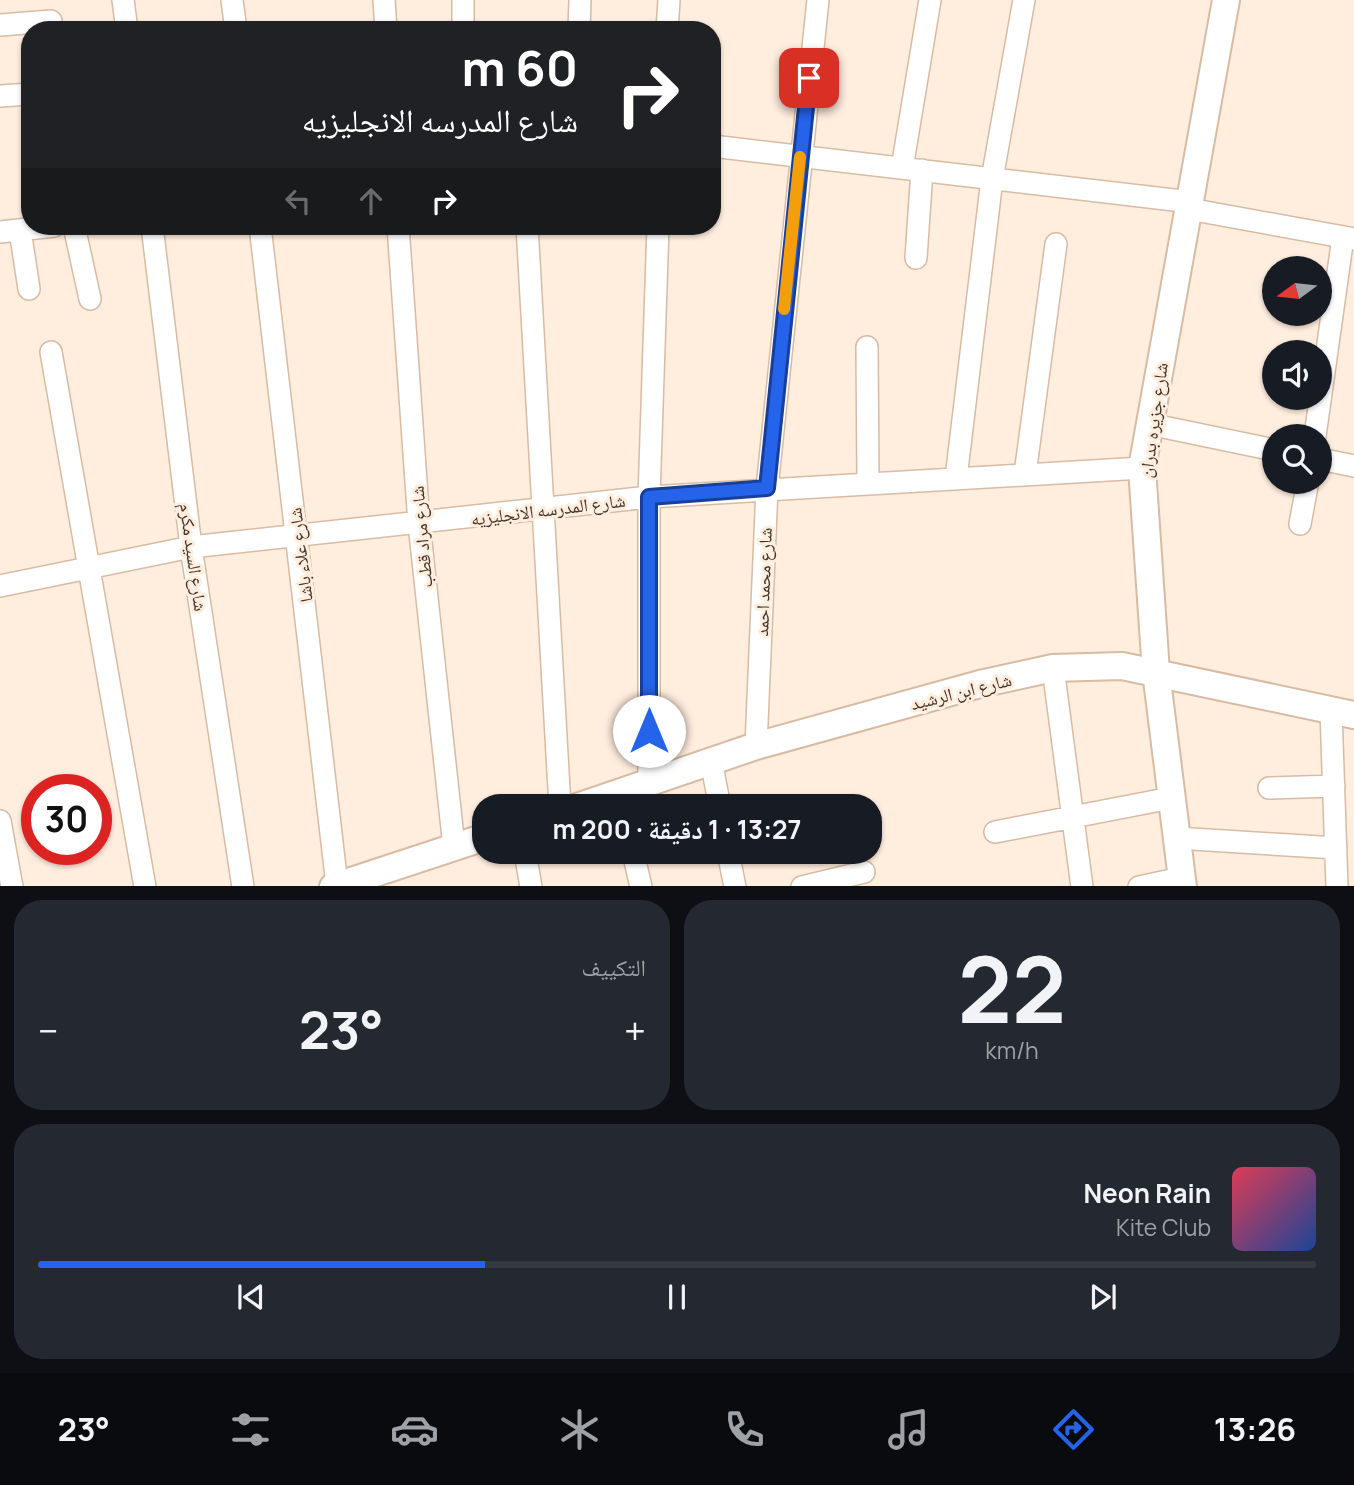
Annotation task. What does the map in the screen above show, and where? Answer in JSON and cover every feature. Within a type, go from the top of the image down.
[{"type":"street","points":[[123,0],[126,21]]},
{"type":"street","points":[[232,0],[235,21]]},
{"type":"street","points":[[384,0],[385,21]]},
{"type":"street","points":[[463,0],[463,21]]},
{"type":"street","points":[[579,21],[580,0]]},
{"type":"street","points":[[668,21],[669,0]]},
{"type":"street","name":"شارع محمد احمد","points":[[757,746],[767,488],[818,0]]},
{"type":"street","points":[[916,258],[912,169],[930,0]]},
{"type":"street","points":[[956,478],[992,179],[1024,0]]},
{"type":"street","name":"شارع جزيره بدران","points":[[1182,882],[1156,672],[1142,468],[1226,0]]},
{"type":"street","points":[[0,26],[21,24]]},
{"type":"street","points":[[0,96],[21,95]]},
{"type":"street","points":[[721,147],[1190,206],[1349,238],[1317,424]]},
{"type":"street","points":[[10,231],[29,289]]},
{"type":"street","points":[[76,235],[90,299]]},
{"type":"street","name":"شارع السيد مكرم","points":[[153,235],[191,547],[243,886]]},
{"type":"street","name":"شارع علاء باشا","points":[[261,235],[298,537],[335,886]]},
{"type":"street","name":"شارع مراد قطب","points":[[399,235],[419,524],[454,847]]},
{"type":"street","points":[[527,235],[559,794]]},
{"type":"street","points":[[649,782],[649,497],[658,235]]},
{"type":"street","points":[[1025,474],[1056,244]]},
{"type":"street","points":[[867,347],[868,482]]},
{"type":"street","points":[[51,352],[145,886]]},
{"type":"street","points":[[1149,424],[1262,448]]},
{"type":"street","points":[[1332,461],[1354,466]]},
{"type":"street","name":"شارع المدرسه الانجليزيه","points":[[0,586],[191,547],[649,497],[868,482],[1142,468]]},
{"type":"street","points":[[1300,524],[1306,494]]},
{"type":"street","name":"شارع ابن الرشيد","points":[[630,794],[649,782],[757,746],[980,684],[1053,668],[1122,666],[1343,713]]},
{"type":"street","points":[[1053,668],[1082,886]]},
{"type":"street","points":[[1337,886],[1334,786],[1343,713]]},
{"type":"street","points":[[711,761],[717,794]]},
{"type":"street","points":[[1269,788],[1334,786]]},
{"type":"street","points":[[995,832],[1171,797]]},
{"type":"street","points":[[0,821],[4,864],[12,886]]},
{"type":"street","points":[[1176,838],[1336,848]]},
{"type":"street","points":[[335,886],[472,841]]},
{"type":"street","points":[[527,864],[531,886]]},
{"type":"street","points":[[636,864],[641,886]]},
{"type":"street","points":[[730,864],[735,886]]},
{"type":"street","points":[[806,886],[864,872]]},
{"type":"street","points":[[1148,886],[1182,882]]},
{"type":"slow traffic","points":[[784,309],[800,157]]},
{"type":"route","points":[[649,731],[649,497],[767,488],[809,78]]}]
